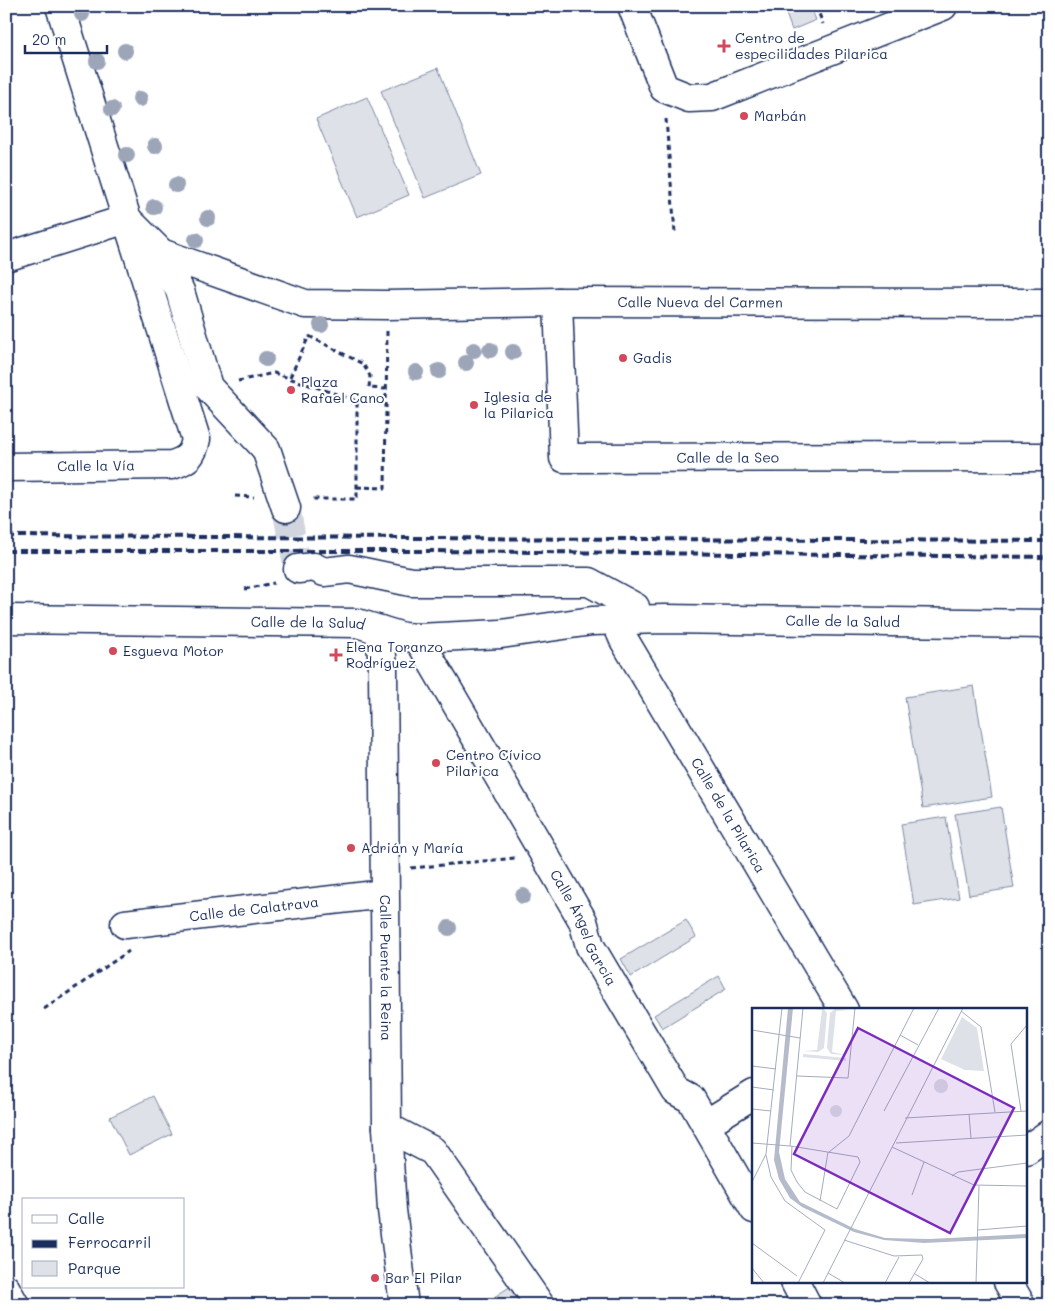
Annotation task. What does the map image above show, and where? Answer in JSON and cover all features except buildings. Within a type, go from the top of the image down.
[{"type":"street","points":[[60,6],[127,219],[161,252],[180,292],[208,387],[266,449],[299,503]]},
{"type":"street","points":[[632,6],[664,88],[688,98],[712,97],[943,6]]},
{"type":"street","points":[[6,257],[127,219]]},
{"type":"street","name":"Calle la Vía","points":[[6,467],[172,465],[185,460],[194,453],[196,439],[127,219]]},
{"type":"street","name":"Calle Nueva del Carmen","points":[[161,252],[305,304],[558,302],[1049,303]]},
{"type":"street","name":"Calle de la Seo","points":[[558,302],[564,458],[1049,458]]},
{"type":"street","points":[[298,568],[314,567],[324,572],[349,569],[412,582],[589,582],[635,607],[626,620]]},
{"type":"street","name":"Calle de la Salud","points":[[6,619],[357,623],[403,637],[418,638],[501,634],[592,621],[626,620],[1049,624]]},
{"type":"street","name":"Calle de la Pilarica","points":[[626,620],[629,649],[843,1008]]},
{"type":"street","name":"Calle Puente la Reina","points":[[380,630],[383,669],[387,1127],[392,1210],[404,1305]]},
{"type":"street","name":"Calle Ángel García","points":[[418,638],[583,921],[590,946],[676,1090],[691,1099],[752,1205]]},
{"type":"street","name":"Calle de Calatrava","points":[[134,923],[384,894]]},
{"type":"street","points":[[706,1124],[752,1095]]},
{"type":"street","points":[[387,1127],[433,1151],[540,1305]]},
{"type":"street","points":[[1028,1149],[1049,1134]]},
{"type":"street","points":[[795,1284],[807,1305]]},
{"type":"street","points":[[1009,1284],[1021,1305]]},
{"type":"street","points":[[6,1289],[15,1305]]},
{"type":"path","points":[[664,88],[675,233]]},
{"type":"path","points":[[290,377],[312,330]]},
{"type":"path","points":[[309,336],[363,364],[370,376],[369,388],[387,389]]},
{"type":"path","points":[[357,487],[385,488],[388,347]]},
{"type":"path","points":[[208,387],[274,373],[357,401],[386,397]]},
{"type":"path","points":[[299,503],[357,499],[357,401]]},
{"type":"path","points":[[406,868],[545,855]]},
{"type":"path","points":[[44,1009],[128,953],[134,923]]},
{"type":"green space","points":[[783,6],[810,6],[816,20],[792,30]]},
{"type":"green space","points":[[438,68],[481,175],[425,198],[381,91]]},
{"type":"green space","points":[[367,97],[409,195],[357,217],[316,119]]},
{"type":"green space","points":[[974,686],[992,797],[923,808],[905,697]]},
{"type":"green space","points":[[1001,807],[1014,888],[969,895],[955,814]]},
{"type":"green space","points":[[946,817],[959,898],[914,905],[901,824]]},
{"type":"green space","points":[[686,920],[696,937],[631,977],[621,959]]},
{"type":"green space","points":[[719,976],[726,989],[662,1028],[654,1015]]},
{"type":"green space","points":[[153,1096],[172,1134],[129,1155],[110,1117]]},
{"type":"green space","points":[[514,1284],[525,1301],[519,1305],[482,1305]]},
{"type":"tunnel","points":[[286,508],[298,569]]},
{"type":"railway","points":[[6,536],[1049,541]]},
{"type":"railway","points":[[6,551],[433,551],[1049,557]]},
{"type":"place","name":"Centro de especilidades Pilarica","points":[[724,46]]},
{"type":"place","name":"Marbán","points":[[744,116]]},
{"type":"place","name":"Gadis","points":[[623,358]]},
{"type":"place","name":"Plaza Rafael Cano","points":[[291,390]]},
{"type":"place","name":"Iglesia de la Pilarica","points":[[474,405]]},
{"type":"place","name":"Esgueva Motor","points":[[113,651]]},
{"type":"place","name":"Elena Toranzo Rodríguez","points":[[336,655]]},
{"type":"place","name":"Centro Cívico Pilarica","points":[[436,763]]},
{"type":"place","name":"Adrián y María","points":[[351,848]]},
{"type":"place","name":"Bar El Pilar","points":[[375,1278]]}]
